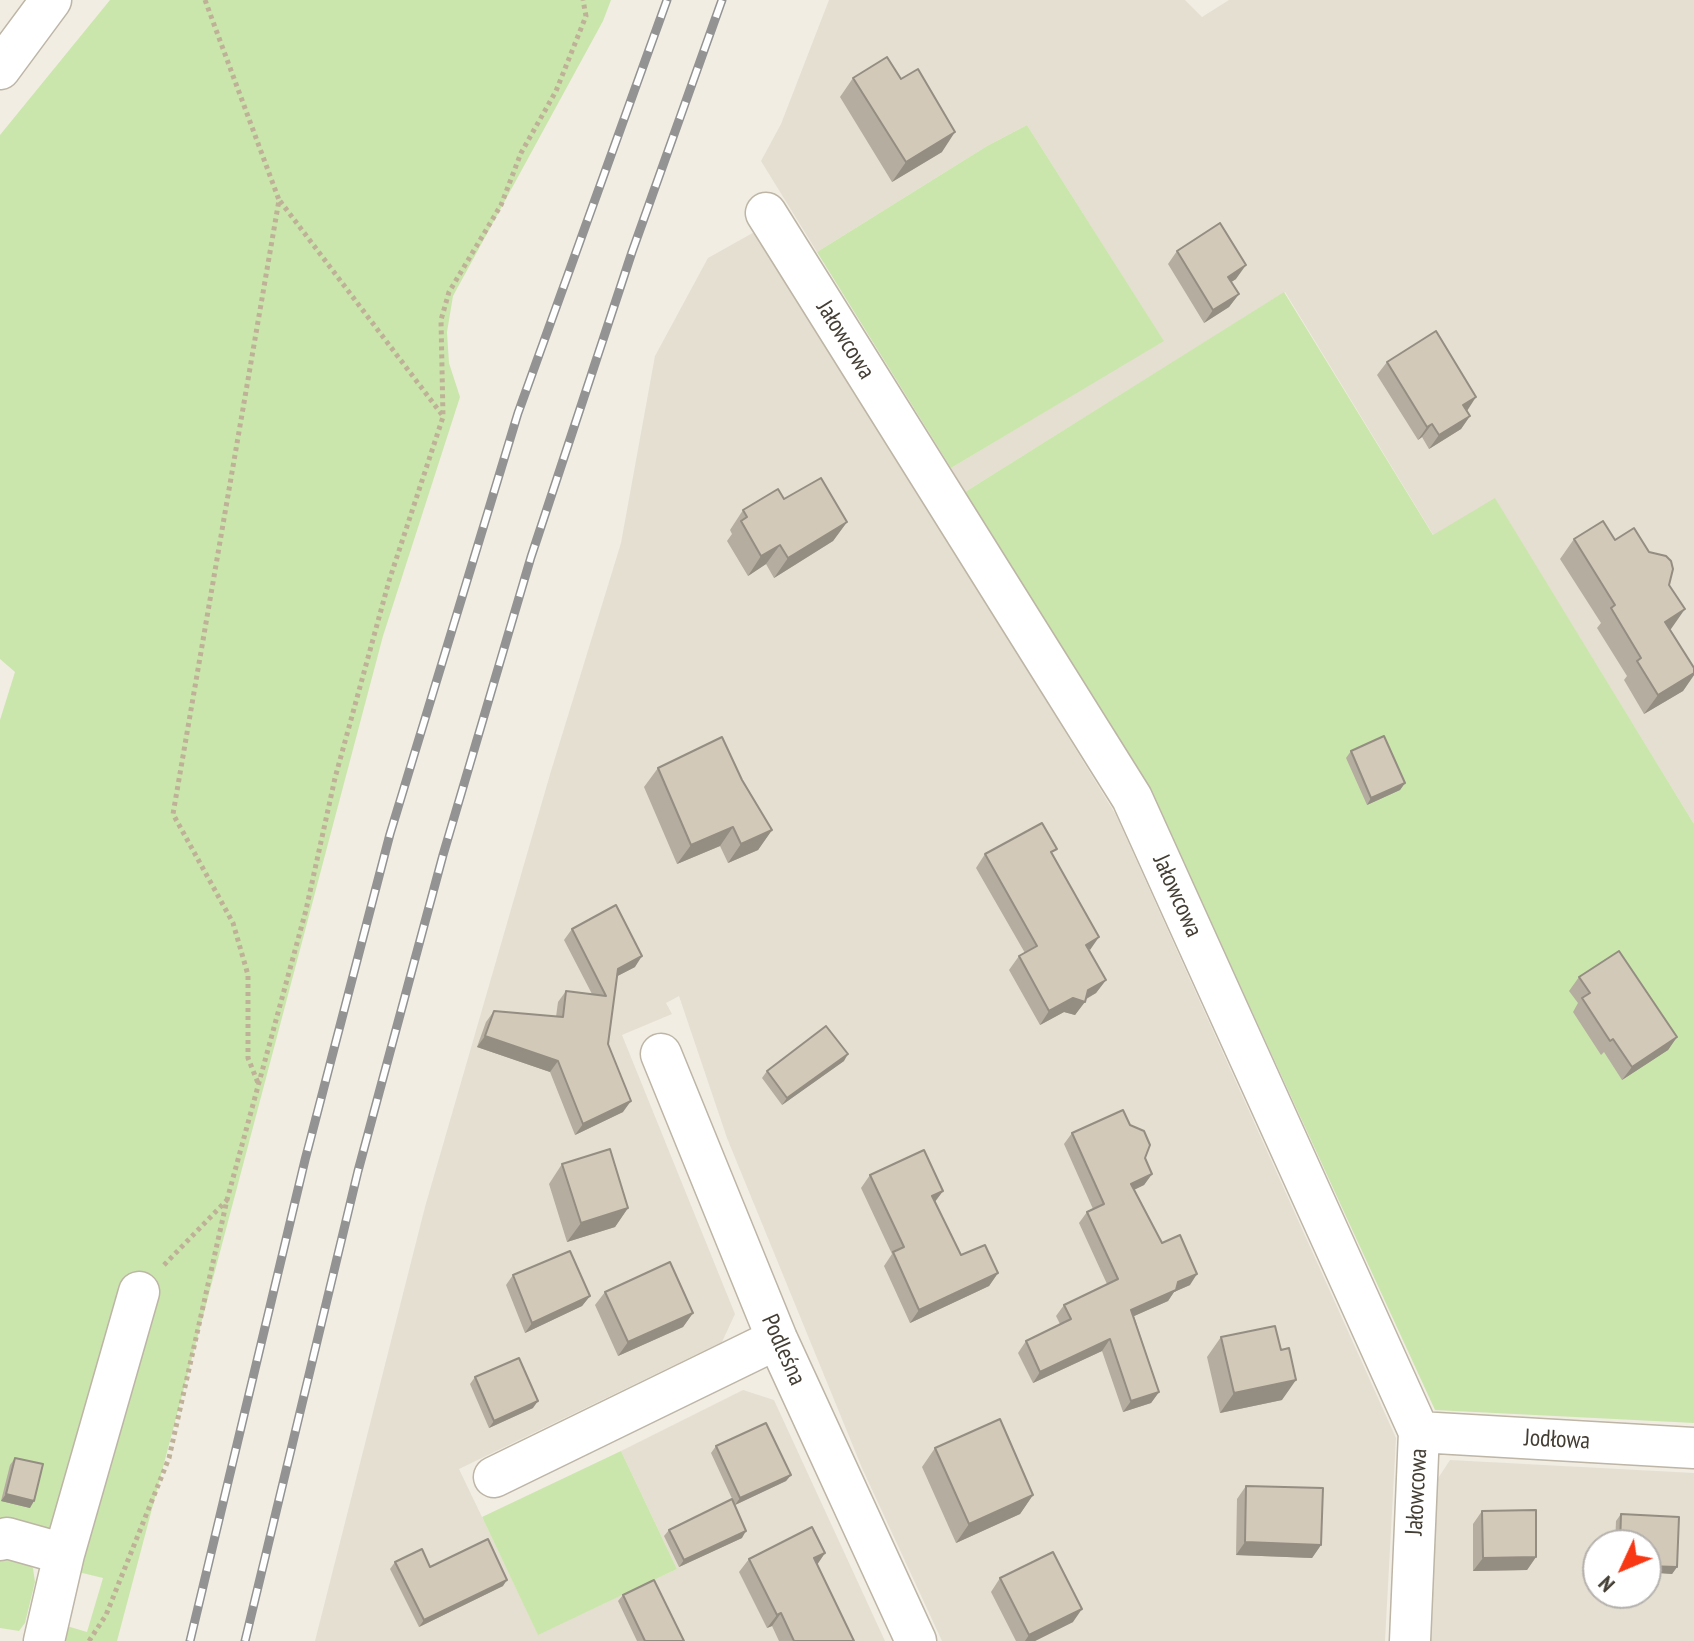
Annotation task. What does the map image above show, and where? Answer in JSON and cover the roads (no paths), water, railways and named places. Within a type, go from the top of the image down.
[{"type":"street","points":[[0,69],[51,0]]},
{"type":"street","name":"Jałowcowa","points":[[766,213],[1132,798],[1419,1432],[1410,1641]]},
{"type":"street","name":"Podleśna","points":[[661,1054],[777,1339],[916,1641]]},
{"type":"street","points":[[44,1641],[64,1554],[139,1292]]},
{"type":"street","points":[[494,1477],[777,1339]]},
{"type":"street","name":"Jodłowa","points":[[1419,1432],[1694,1448]]},
{"type":"street","points":[[0,1540],[7,1538],[64,1554]]},
{"type":"railway","points":[[190,1641],[305,1160],[390,834],[518,413],[667,0]]},
{"type":"railway","points":[[245,1641],[358,1171],[443,855],[531,557],[632,252],[722,0]]}]
